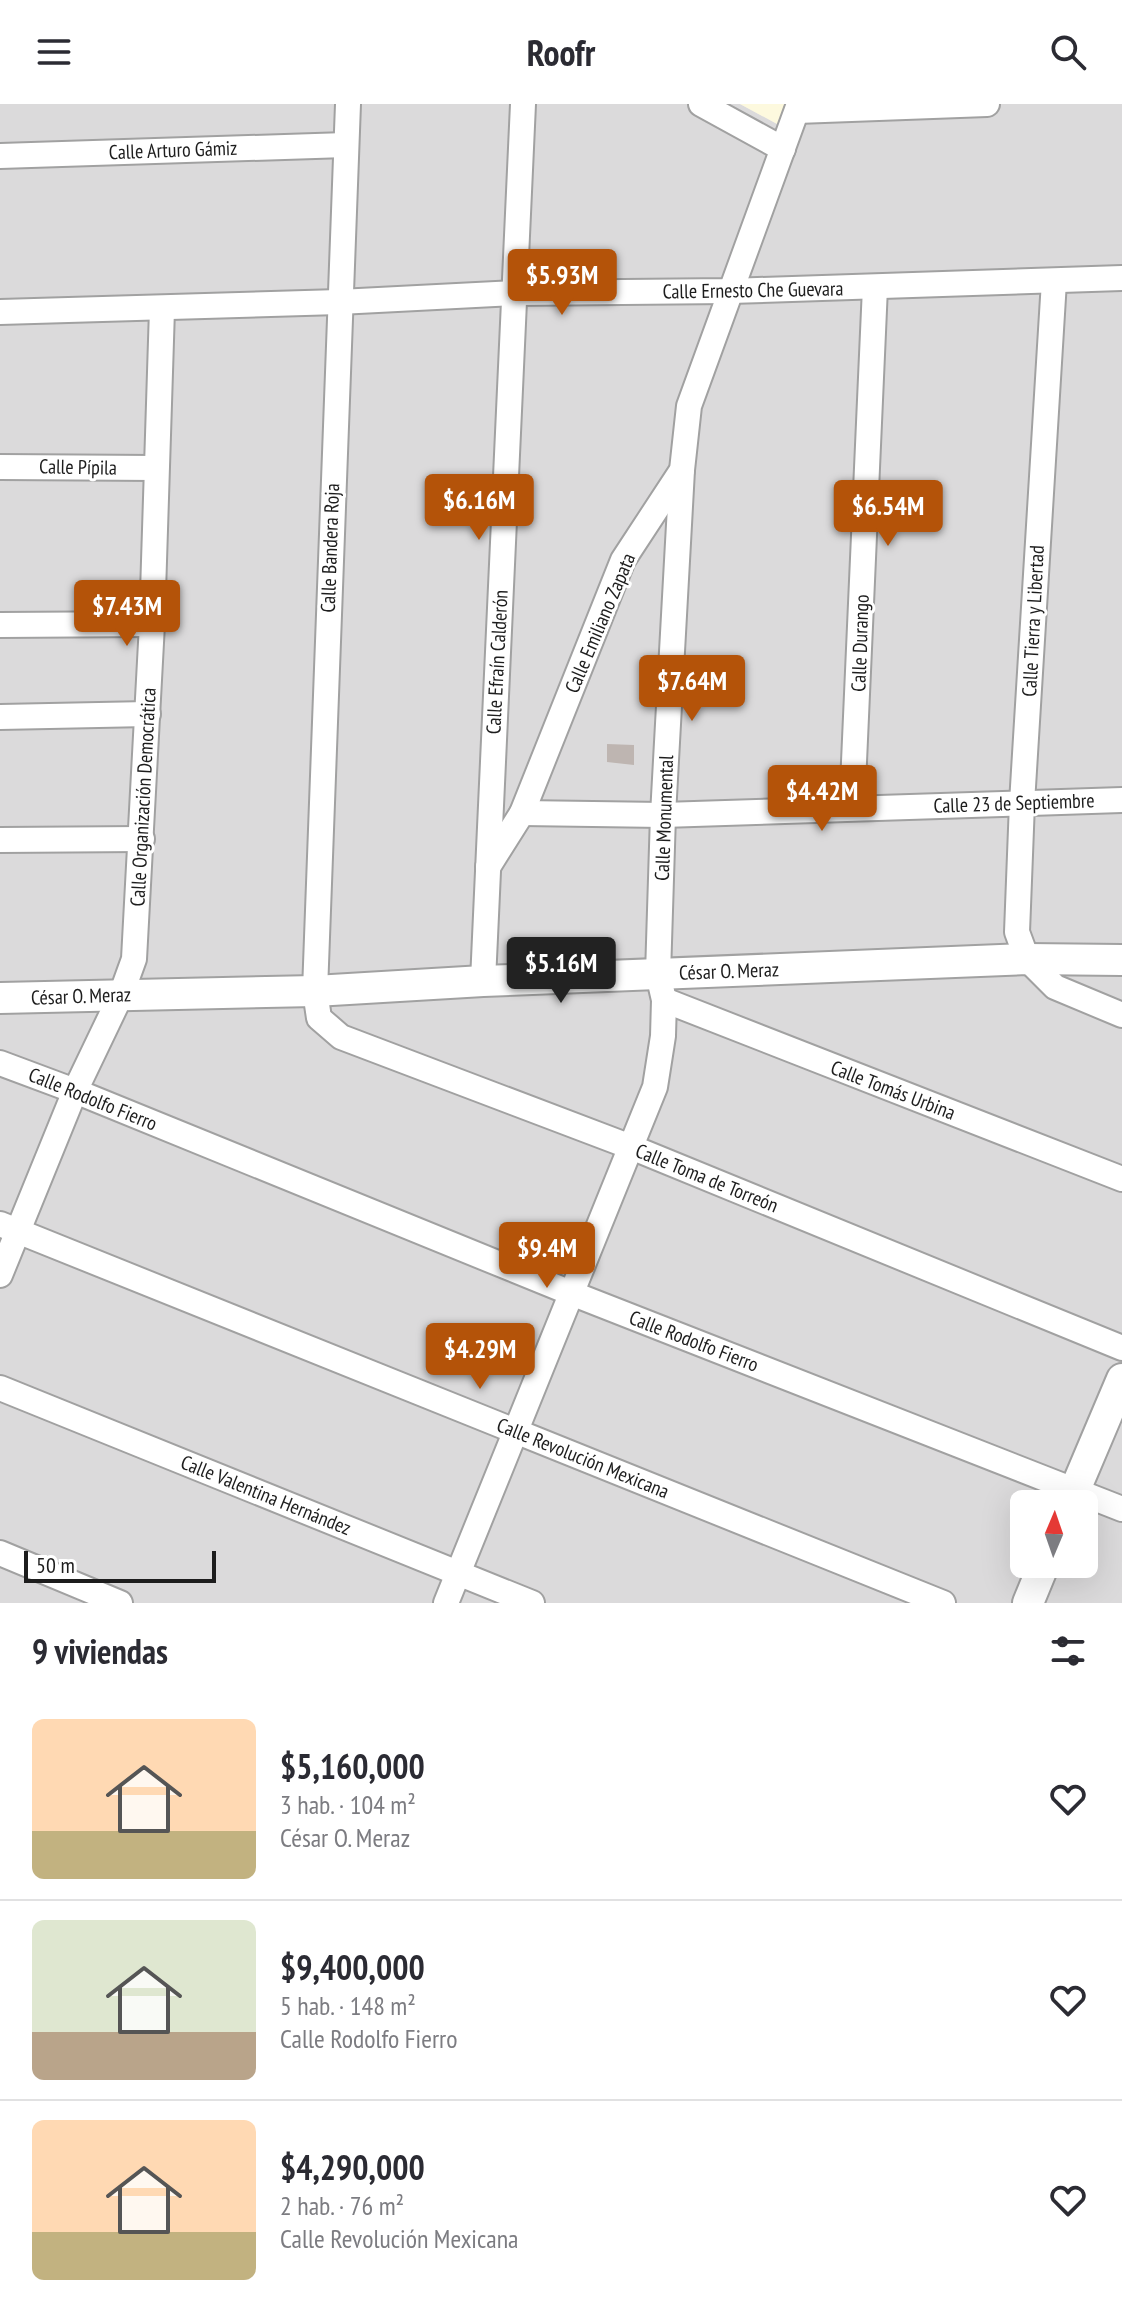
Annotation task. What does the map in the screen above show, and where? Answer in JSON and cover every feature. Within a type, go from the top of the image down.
[{"type":"street","name":"Calle Bandera Roja","points":[[315,991],[348,104]]},
{"type":"street","name":"Calle Efraín Calderón","points":[[483,981],[523,104]]},
{"type":"street","points":[[701,104],[783,149]]},
{"type":"street","points":[[798,107],[987,104]]},
{"type":"street","name":"Calle Emiliano Zapata","points":[[486,870],[522,813],[623,560],[682,470],[689,406],[798,107]]},
{"type":"street","name":"Calle Arturo Gámiz","points":[[0,156],[346,145]]},
{"type":"street","name":"Calle Ernesto Che Guevara","points":[[0,312],[162,309],[516,293],[730,291],[1122,278]]},
{"type":"street","name":"Calle Tierra y Libertad","points":[[1027,959],[1017,932],[1022,803],[1054,281]]},
{"type":"street","name":"Calle Durango","points":[[852,807],[875,287]]},
{"type":"street","name":"Calle Organización Democrática","points":[[0,1275],[9,1227],[121,995],[134,959],[152,624],[162,309]]},
{"type":"street","name":"Calle Pípila","points":[[0,467],[156,468]]},
{"type":"street","name":"Calle Monumental","points":[[446,1603],[655,1087],[663,1036],[663,815],[682,470]]},
{"type":"street","points":[[0,625],[152,624]]},
{"type":"street","points":[[0,717],[148,714]]},
{"type":"street","name":"Calle 23 de Septiembre","points":[[522,813],[663,815],[1122,800]]},
{"type":"street","points":[[0,840],[142,839]]},
{"type":"street","points":[[1027,959],[1055,987],[1122,1015]]},
{"type":"street","name":"César O. Meraz","points":[[0,998],[315,991],[483,981],[661,987],[1027,959],[1122,960]]},
{"type":"street","name":"Calle Tomás Urbina","points":[[661,987],[1122,1179]]},
{"type":"street","name":"Calle Toma de Torreón","points":[[315,991],[319,1018],[341,1037],[631,1147],[1122,1348]]},
{"type":"street","name":"Calle Rodolfo Fierro","points":[[0,1063],[1055,1490]]},
{"type":"street","name":"Calle Revolución Mexicana","points":[[9,1227],[943,1603]]},
{"type":"street","points":[[1075,1490],[1122,1379]]},
{"type":"street","name":"Calle Valentina Hernández","points":[[0,1388],[532,1603]]},
{"type":"street","name":"Calle Rodolfo Fierro","points":[[1098,1503],[1122,1509]]},
{"type":"street","points":[[0,1553],[120,1603]]},
{"type":"street","points":[[1028,1603],[1038,1578]]},
{"type":"shaded area","points":[[0,104],[740,104],[779,125],[787,104],[1122,104],[1122,1603],[0,1603]]},
{"type":"shaded area","points":[[740,104],[787,104],[779,125]]},
{"type":"building","points":[[607,744],[634,745],[634,765],[607,762]]}]
